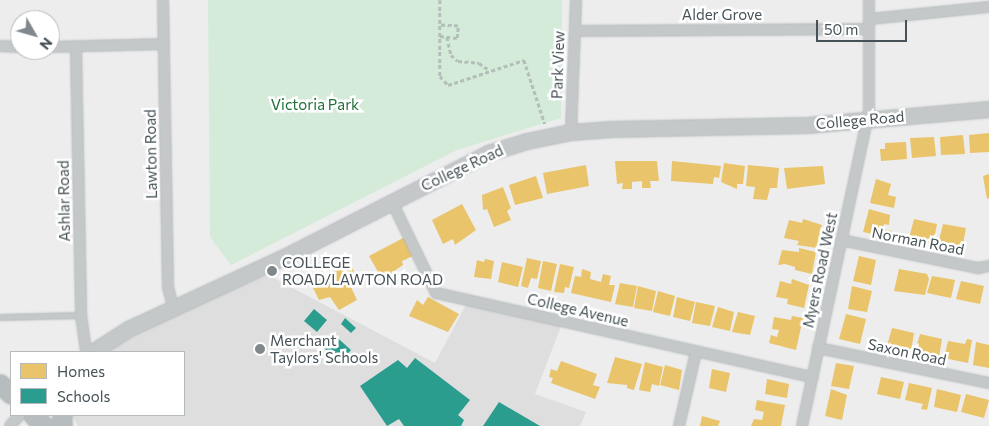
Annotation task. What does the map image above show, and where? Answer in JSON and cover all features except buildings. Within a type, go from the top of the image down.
[{"type":"highway","points":[[0,384],[10,393]]},
{"type":"highway","points":[[34,416],[44,426]]},
{"type":"street","name":"Lawton Road","points":[[163,0],[168,287],[172,307]]},
{"type":"street","name":"Park View","points":[[570,132],[576,0]]},
{"type":"street","name":"Myers Road West","points":[[802,426],[867,120],[869,0]]},
{"type":"street","name":"Alder Grove","points":[[575,31],[870,24],[989,7]]},
{"type":"street","points":[[60,47],[164,44]]},
{"type":"street","name":"Ashlar Road","points":[[76,48],[81,314],[86,351]]},
{"type":"street","name":"College Road","points":[[94,351],[130,328],[288,255],[488,153],[549,135],[570,132],[867,120],[989,109]]},
{"type":"street","name":"College Avenue","points":[[392,202],[436,292],[813,377]]},
{"type":"street","name":"Norman Road","points":[[841,240],[978,268],[989,266]]},
{"type":"street","name":"Saxon Road","points":[[818,348],[989,383]]},
{"type":"street","points":[[679,426],[696,352]]},
{"type":"street","points":[[10,426],[19,416]]},
{"type":"lane","points":[[0,317],[81,314]]},
{"type":"path","points":[[440,0],[440,76],[448,85],[524,60],[549,135]]},
{"type":"path","points":[[440,26],[458,26],[457,38],[440,36]]},
{"type":"path","points":[[447,37],[451,55],[458,61],[479,63],[489,70]]},
{"type":"shaded area","name":"Merchant Taylors' Schools","points":[[268,275],[435,363],[469,299],[563,321],[535,394],[586,412],[580,426],[78,426],[73,416],[185,416],[185,351],[110,351],[162,319]]},
{"type":"green space","name":"Victoria Park","points":[[208,0],[562,0],[561,118],[457,150],[231,265],[210,237]]},
{"type":"place","name":"COLLEGE ROAD/LAWTON ROAD","points":[[272,271]]},
{"type":"place","name":"Merchant Taylors' Schools","points":[[260,349]]}]
